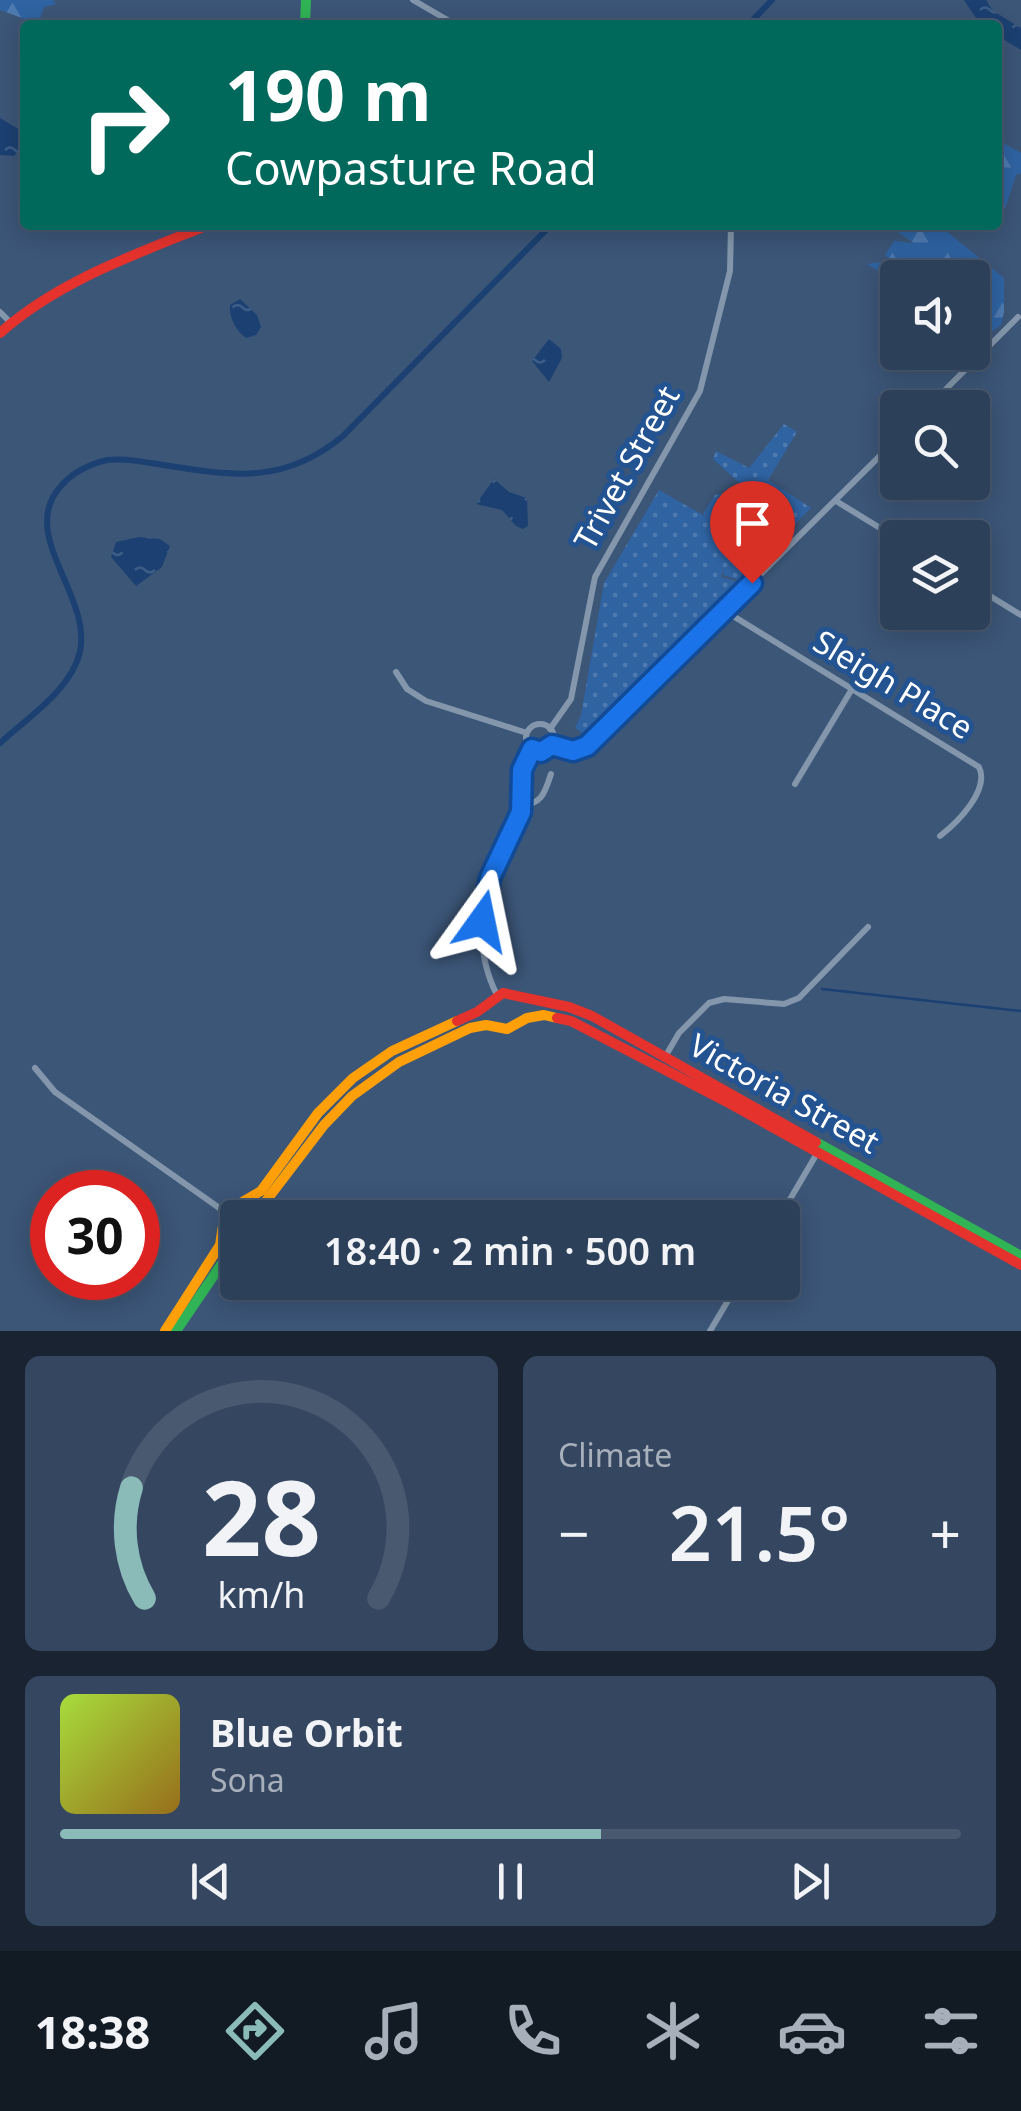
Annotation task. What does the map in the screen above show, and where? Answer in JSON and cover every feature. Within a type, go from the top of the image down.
[{"type":"main road","points":[[0,333],[32,307],[196,230]]},
{"type":"main road","points":[[244,1200],[261,1190],[318,1112],[353,1078],[392,1052],[476,1012],[495,997],[514,995],[524,1007],[520,1022],[512,1028],[470,1028],[397,1063],[365,1084],[324,1125],[269,1200]]},
{"type":"main road","name":"Victoria Street","points":[[514,995],[580,1011],[666,1056],[1021,1265]]},
{"type":"main road","points":[[495,997],[488,1014],[497,1026]]},
{"type":"main road","name":"Victoria Street","points":[[520,1022],[544,1015],[572,1021],[1021,1256]]},
{"type":"main road","points":[[165,1331],[220,1245]]},
{"type":"main road","points":[[176,1331],[220,1264]]},
{"type":"street","points":[[412,0],[447,20]]},
{"type":"street","name":"Trivet Street","points":[[550,729],[571,699],[594,577],[700,391],[730,271],[731,230]]},
{"type":"street","points":[[0,312],[10,322]]},
{"type":"street","points":[[946,390],[1018,317]]},
{"type":"street","points":[[552,745],[573,751],[587,746],[880,456]]},
{"type":"street","points":[[836,501],[880,528]]},
{"type":"street","points":[[990,596],[1021,615]]},
{"type":"street","name":"Sleigh Place","points":[[724,610],[973,762],[982,773],[980,786],[960,818],[940,836]]},
{"type":"street","points":[[396,672],[408,689],[426,701],[527,732]]},
{"type":"street","points":[[795,784],[852,689]]},
{"type":"street","points":[[538,724],[550,729],[554,736],[552,745],[541,752],[532,749],[527,732],[538,724]]},
{"type":"street","points":[[495,997],[484,966],[483,911],[490,878],[515,826],[522,770],[532,749]]},
{"type":"street","name":"Sleigh Place","points":[[982,773],[993,769]]},
{"type":"street","points":[[520,804],[532,805],[539,800],[551,774]]},
{"type":"street","points":[[666,1056],[679,1032],[709,1003],[724,999],[784,1004],[799,998],[868,927]]},
{"type":"street","points":[[35,1068],[56,1092],[220,1214]]},
{"type":"street","points":[[790,1200],[820,1149]]},
{"type":"street","points":[[710,1331],[729,1300]]},
{"type":"green space","points":[[0,0],[53,0],[56,4],[44,7],[38,20],[0,10]]},
{"type":"green space","points":[[1002,142],[1021,153],[1021,173],[1016,175],[1002,210]]},
{"type":"green space","points":[[895,230],[945,230],[982,260],[891,260],[885,255],[894,241],[914,243]]},
{"type":"green space","points":[[990,267],[1004,278],[1001,325],[991,332]]},
{"type":"green space","points":[[784,424],[797,432],[768,480],[811,508],[739,580],[723,575],[724,567],[721,577],[738,582],[585,735],[575,728],[581,715],[604,583],[659,490],[708,518],[703,514],[715,495],[746,489],[713,459],[716,451],[749,468]]},
{"type":"water","points":[[964,0],[986,0],[993,11],[1021,28],[1021,50],[1002,38],[1002,20],[977,20]]},
{"type":"water","points":[[0,118],[20,130],[20,149],[14,156],[0,155]]},
{"type":"water","points":[[240,299],[257,315],[261,327],[256,335],[246,338],[231,315],[230,305]]},
{"type":"water","points":[[549,339],[561,349],[562,358],[549,382],[532,361]]},
{"type":"water","points":[[494,479],[509,492],[527,498],[528,526],[523,529],[502,510],[476,504]]},
{"type":"water","points":[[139,537],[160,539],[170,546],[162,567],[136,586],[111,557],[116,542]]},
{"type":"waterway","points":[[753,20],[772,0]]},
{"type":"waterway","points":[[0,743],[58,691],[80,652],[81,630],[76,609],[47,524],[50,505],[66,481],[82,469],[107,460],[235,474],[279,470],[300,463],[343,436],[546,230]]},
{"type":"waterway","points":[[822,989],[1021,1011]]},
{"type":"traffic: fast","points":[[305,20],[306,0]]},
{"type":"traffic: fast","points":[[816,1142],[1021,1256]]},
{"type":"traffic: fast","points":[[176,1331],[220,1266]]},
{"type":"traffic: slow","points":[[267,1200],[324,1125],[352,1096],[399,1062],[470,1028],[486,1025],[507,1029],[527,1018],[557,1018]]},
{"type":"traffic: slow","points":[[165,1331],[220,1245],[225,1212],[261,1191],[318,1113],[353,1078],[392,1051],[457,1021]]},
{"type":"traffic: jam","points":[[0,333],[72,284],[196,230]]},
{"type":"traffic: jam","points":[[457,1021],[503,993],[569,1007],[592,1016],[816,1142]]},
{"type":"traffic: jam","points":[[557,1018],[571,1021],[725,1101],[1021,1265]]},
{"type":"route","points":[[482,921],[490,878],[521,812],[522,770],[532,749],[541,752],[552,745],[573,751],[587,746],[752,583]]}]
